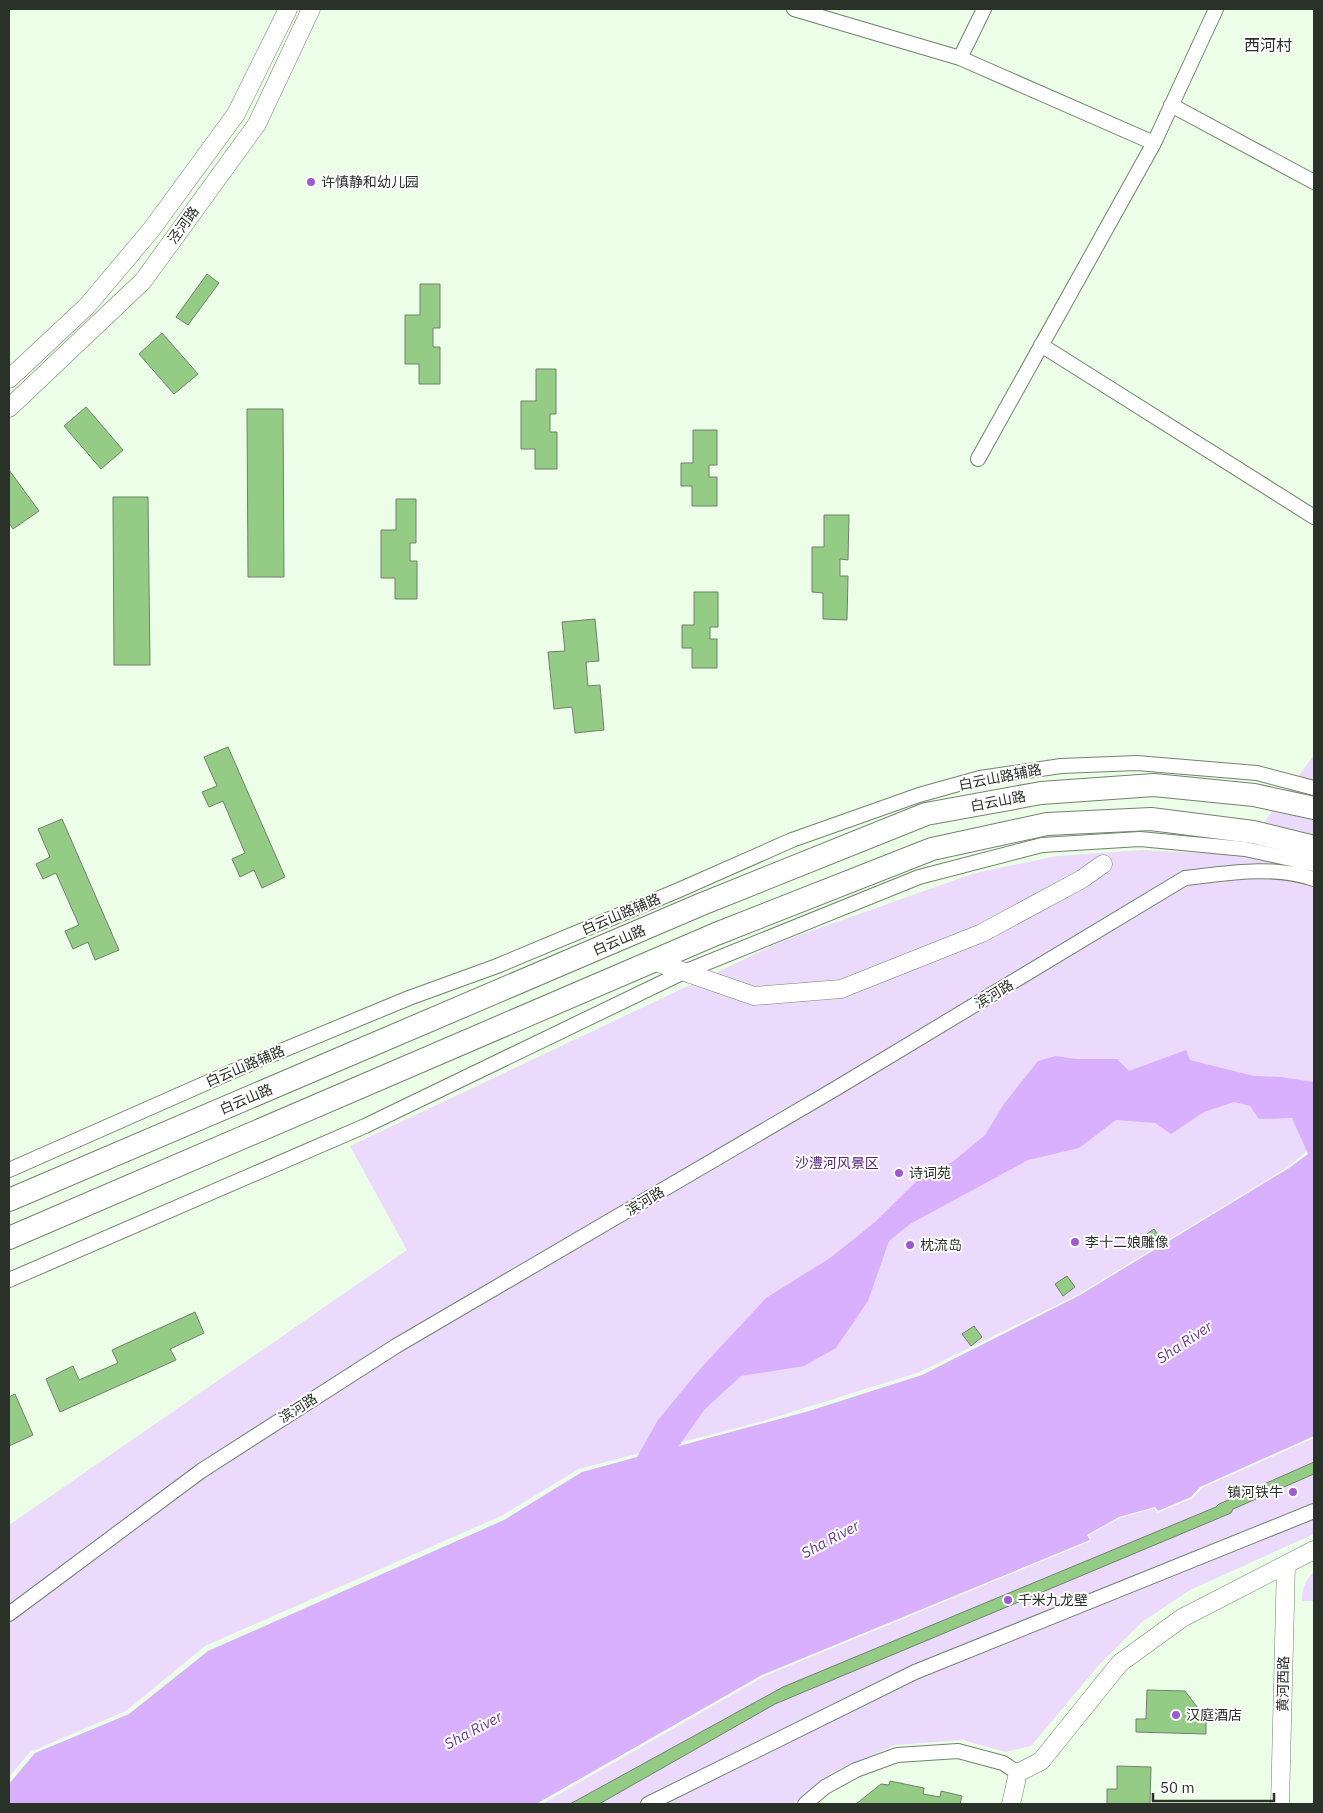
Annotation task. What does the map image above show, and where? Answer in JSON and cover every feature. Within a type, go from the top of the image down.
[{"type":"highway","name":"白云山路","points":[[9,1200],[702,904],[926,814],[1041,793],[1154,785],[1254,795],[1314,808]]},
{"type":"highway","points":[[9,1238],[716,934],[932,849],[1047,824],[1151,819],[1249,840],[1314,847]]},
{"type":"street","name":"泾河路","points":[[9,379],[87,306],[151,230],[236,114],[288,9]]},
{"type":"street","name":"泾河路","points":[[9,408],[143,281],[257,124],[312,9]]},
{"type":"street","points":[[794,9],[960,58],[1154,142]]},
{"type":"street","points":[[960,58],[984,9]]},
{"type":"street","points":[[978,459],[1154,142],[1216,9]]},
{"type":"street","points":[[1171,105],[1314,182]]},
{"type":"street","points":[[1041,345],[1314,517]]},
{"type":"street","name":"白云山路辅路","points":[[9,1170],[240,1068],[409,998],[497,966],[679,890],[792,840],[919,795],[980,778],[1061,766],[1137,763],[1257,772],[1314,788]]},
{"type":"street","points":[[9,1280],[365,1126],[684,972],[919,876],[1042,845],[1140,839],[1249,840],[1314,864]]},
{"type":"street","points":[[653,961],[754,996],[841,989],[982,934],[1082,880],[1103,864]]},
{"type":"street","name":"滨河路","points":[[9,1614],[201,1471],[396,1346],[886,1059],[1185,878],[1246,871],[1295,873],[1314,879]]},
{"type":"street","points":[[648,1804],[914,1672],[1314,1511]]},
{"type":"street","points":[[1011,1804],[1018,1774],[1041,1761],[1120,1662],[1182,1618],[1314,1550]]},
{"type":"street","name":"黄河西路","points":[[1280,1804],[1286,1564]]},
{"type":"street","points":[[805,1804],[825,1787],[856,1770],[897,1755],[958,1751],[1003,1763],[1018,1774]]},
{"type":"green space","name":"沙澧河风景区","points":[[1314,755],[1314,1145],[1288,1167],[1079,1294],[920,1372],[763,1421],[579,1469],[501,1516],[205,1646],[126,1711],[30,1752],[9,1777],[9,1525],[407,1250],[350,1146],[783,941],[975,873],[1057,856],[1142,850],[1240,855]]},
{"type":"green space","points":[[1314,1438],[1314,1534],[1190,1590],[1142,1622],[1098,1666],[1031,1746],[1006,1752],[962,1740],[895,1745],[831,1773],[793,1804],[542,1804],[765,1676],[1091,1541],[1089,1535],[1120,1518],[1155,1508],[1157,1513],[1193,1498],[1202,1488]]},
{"type":"green space","points":[[1314,1571],[1314,1601],[1302,1601],[1305,1585]]},
{"type":"water","name":"Sha River","points":[[1186,1050],[1190,1060],[1254,1076],[1280,1077],[1314,1082],[1314,1436],[1200,1487],[1191,1497],[1158,1511],[1155,1507],[1119,1517],[1087,1535],[1090,1540],[762,1675],[536,1804],[9,1804],[9,1784],[35,1753],[129,1714],[208,1651],[504,1520],[582,1472],[637,1457],[658,1420],[700,1369],[766,1298],[830,1258],[874,1223],[932,1166],[951,1163],[985,1135],[1004,1104],[1038,1061],[1056,1056],[1077,1059],[1117,1059],[1129,1071]],"holes":[[[1234,1102],[1250,1106],[1259,1119],[1292,1118],[1308,1154],[1289,1168],[1080,1295],[922,1375],[809,1411],[679,1446],[704,1410],[741,1376],[804,1366],[836,1348],[868,1301],[889,1241],[910,1224],[1028,1160],[1079,1148],[1116,1120],[1155,1123],[1171,1134],[1204,1112]]]},
{"type":"building","points":[[207,274],[219,283],[188,325],[176,317]]},
{"type":"building","points":[[420,284],[440,284],[440,328],[433,328],[433,347],[440,347],[440,384],[419,384],[419,364],[405,364],[405,315],[420,315]]},
{"type":"building","points":[[162,333],[198,374],[174,394],[139,354]]},
{"type":"building","points":[[536,369],[556,369],[556,414],[550,414],[550,432],[557,432],[557,469],[535,469],[535,449],[521,449],[521,401],[536,401]]},
{"type":"building","points":[[86,407],[123,450],[101,469],[64,426]]},
{"type":"building","points":[[247,409],[283,409],[284,577],[248,577]]},
{"type":"building","points":[[693,430],[717,430],[717,465],[709,465],[709,477],[717,477],[717,506],[692,506],[692,486],[681,486],[681,463],[693,463]]},
{"type":"building","points":[[9,470],[39,511],[13,529],[9,523]]},
{"type":"building","points":[[113,497],[148,497],[150,665],[114,665]]},
{"type":"building","points":[[396,499],[416,499],[416,543],[410,543],[410,561],[417,561],[417,599],[395,599],[395,578],[381,578],[381,530],[396,530]]},
{"type":"building","points":[[824,515],[849,515],[848,560],[840,559],[840,576],[848,576],[847,620],[823,619],[823,593],[812,592],[812,547],[824,547]]},
{"type":"building","points":[[694,592],[718,592],[718,627],[710,627],[710,639],[717,639],[717,668],[692,668],[692,648],[682,648],[682,625],[694,625]]},
{"type":"building","points":[[595,619],[599,661],[586,662],[588,686],[600,685],[604,730],[575,733],[572,707],[554,709],[548,652],[565,651],[562,622]]},
{"type":"building","points":[[228,747],[285,877],[262,888],[254,870],[240,877],[232,859],[245,853],[223,801],[209,807],[202,792],[217,786],[204,757]]},
{"type":"building","points":[[62,819],[119,950],[95,960],[88,942],[73,949],[65,931],[79,925],[56,873],[43,879],[36,864],[50,857],[38,829]]},
{"type":"building","points":[[1154,1229],[1162,1240],[1150,1248],[1143,1237]]},
{"type":"building","points":[[1067,1276],[1075,1287],[1063,1296],[1055,1284]]},
{"type":"building","points":[[195,1312],[204,1333],[170,1349],[176,1360],[60,1412],[46,1379],[73,1366],[79,1380],[118,1363],[112,1350]]},
{"type":"building","points":[[974,1326],[982,1337],[971,1346],[962,1334]]},
{"type":"building","points":[[15,1394],[33,1435],[9,1446],[9,1397]]},
{"type":"building","name":"千米九龙壁","points":[[1314,1462],[1314,1474],[1233,1509],[1231,1513],[775,1704],[599,1804],[570,1804],[783,1687],[1216,1507]]},
{"type":"building","name":"汉庭酒店","points":[[1147,1690],[1185,1691],[1197,1707],[1206,1711],[1206,1734],[1136,1732],[1136,1719],[1146,1719]]},
{"type":"building","points":[[1117,1766],[1151,1767],[1150,1804],[1107,1804],[1107,1789],[1117,1789]]},
{"type":"building","points":[[890,1781],[924,1788],[923,1794],[940,1797],[941,1791],[962,1796],[960,1804],[856,1804],[881,1784],[889,1785]]},
{"type":"place","name":"许慎静和幼儿园","points":[[311,182]]},
{"type":"place","name":"诗词苑","points":[[899,1173]]},
{"type":"place","name":"李十二娘雕像","points":[[1075,1242]]},
{"type":"place","name":"枕流岛","points":[[910,1245]]},
{"type":"place","name":"镇河铁牛","points":[[1293,1492]]},
{"type":"place","name":"千米九龙壁","points":[[1008,1600]]},
{"type":"place","name":"汉庭酒店","points":[[1176,1715]]},
{"type":"district","name":"西河村","points":[[1268,45]]}]
